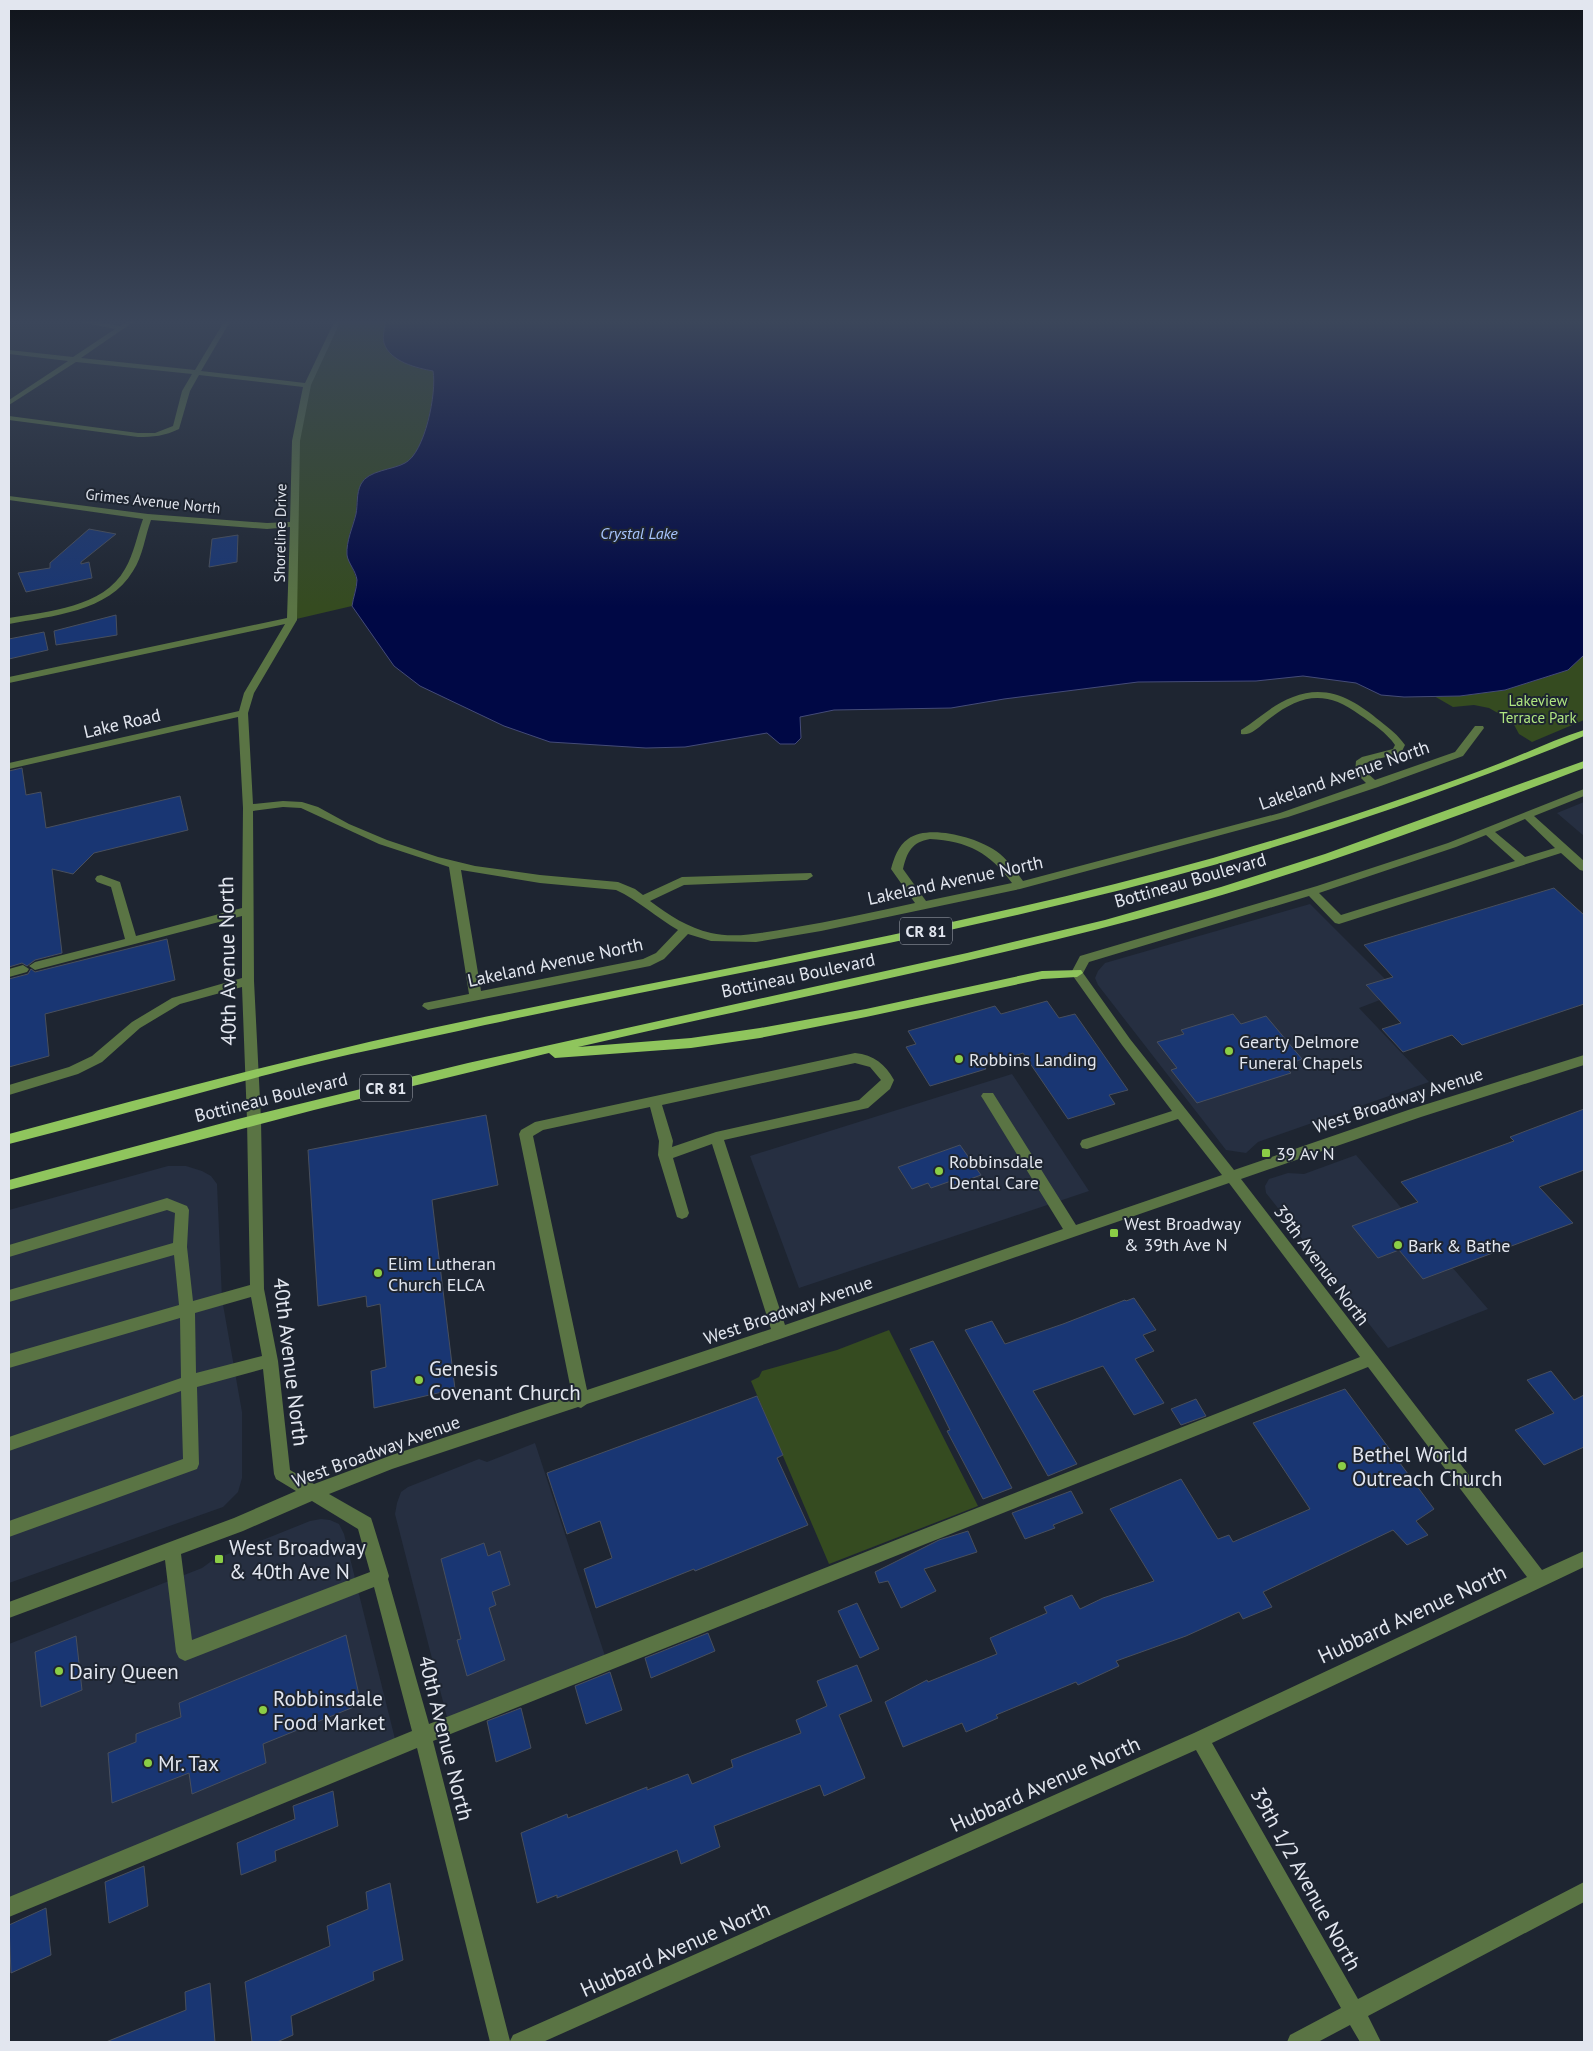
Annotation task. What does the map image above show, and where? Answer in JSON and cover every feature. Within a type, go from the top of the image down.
[{"type":"main road","name":"Bottineau Boulevard","points":[[9,1139],[252,1073],[489,1020],[857,946],[1090,893],[1217,860],[1359,817],[1490,771],[1584,733]]},
{"type":"main road","name":"Bottineau Boulevard","points":[[9,1185],[254,1120],[518,1056],[857,982],[1080,930],[1164,908],[1352,850],[1584,764]]},
{"type":"main road","points":[[518,1056],[691,1043],[760,1034],[885,1009],[1042,974],[1077,973]]},
{"type":"street","points":[[9,418],[138,435],[161,434],[176,427],[179,416]]},
{"type":"street","name":"Shoreline Drive","points":[[243,712],[249,692],[292,620],[296,441],[301,416]]},
{"type":"street","name":"Grimes Avenue North","points":[[9,498],[148,516],[267,526],[294,524]]},
{"type":"street","points":[[9,621],[71,608],[110,591],[123,581],[130,570],[148,516]]},
{"type":"street","points":[[9,680],[292,620]]},
{"type":"street","points":[[1245,732],[1256,726],[1279,707],[1302,698],[1332,694],[1343,698],[1395,738],[1400,745],[1397,751],[1360,763],[1360,772],[1374,785]]},
{"type":"street","name":"Lake Road","points":[[9,766],[243,712]]},
{"type":"street","name":"40th Avenue North","points":[[243,712],[248,808],[248,981],[254,1120],[257,1289],[270,1361],[282,1474],[365,1524],[423,1736],[500,2042]]},
{"type":"street","name":"Lakeland Avenue North","points":[[428,1006],[646,963],[660,956],[686,929],[711,937],[756,938],[1020,885],[1284,815],[1374,785],[1459,754],[1479,728]]},
{"type":"street","points":[[1077,973],[1084,959],[1311,892],[1452,845],[1584,792]]},
{"type":"street","points":[[248,808],[283,804],[302,805],[383,842],[475,870],[540,879],[618,886],[643,900],[664,917],[686,929]]},
{"type":"street","points":[[1526,816],[1584,867]]},
{"type":"street","points":[[1488,831],[1522,862]]},
{"type":"street","points":[[923,906],[897,869],[900,855],[904,848],[914,840],[925,836],[940,835],[984,848],[1006,867],[1020,885]]},
{"type":"street","points":[[1311,892],[1340,920],[1563,849]]},
{"type":"street","points":[[454,864],[476,997]]},
{"type":"street","points":[[643,900],[682,881],[807,876]]},
{"type":"street","points":[[101,879],[116,885],[132,941]]},
{"type":"street","points":[[35,966],[247,911]]},
{"type":"street","points":[[9,973],[22,969]]},
{"type":"street","name":"39th Avenue North","points":[[1077,973],[1180,1113],[1371,1358],[1539,1579]]},
{"type":"street","points":[[9,1090],[74,1071],[97,1059],[136,1025],[176,1001],[248,981]]},
{"type":"street","points":[[581,1401],[526,1134],[540,1126],[655,1103],[855,1058],[864,1058],[876,1065],[884,1072],[888,1080],[885,1086],[863,1104],[716,1137],[665,1155]]},
{"type":"street","name":"West Broadway Avenue","points":[[9,1610],[237,1525],[312,1492],[392,1462],[581,1401],[1416,1113],[1584,1060]]},
{"type":"street","points":[[988,1096],[1072,1232]]},
{"type":"street","points":[[655,1103],[666,1141],[665,1155],[682,1213]]},
{"type":"street","points":[[1087,1144],[1180,1113]]},
{"type":"street","points":[[716,1137],[780,1333]]},
{"type":"street","points":[[9,1251],[167,1204],[182,1210],[180,1247],[187,1310],[191,1464],[9,1529]]},
{"type":"street","points":[[9,1296],[180,1247]]},
{"type":"street","points":[[9,1361],[257,1289]]},
{"type":"street","points":[[9,1907],[423,1736],[1371,1358]]},
{"type":"street","points":[[9,1444],[188,1382],[270,1361]]},
{"type":"street","points":[[172,1550],[185,1652],[380,1576]]},
{"type":"street","name":"Hubbard Avenue North","points":[[520,2042],[1200,1739],[1584,1559]]},
{"type":"street","name":"39th 1/2 Avenue North","points":[[1200,1739],[1371,2042]]},
{"type":"street","points":[[1298,2042],[1584,1892]]},
{"type":"shaded area","points":[[1584,802],[1584,836],[1557,813]]},
{"type":"shaded area","points":[[1310,904],[1385,979],[1366,986],[1380,1000],[1359,1008],[1429,1082],[1258,1142],[1246,1153],[1226,1150],[1098,985],[1095,978],[1105,963]]},
{"type":"shaded area","points":[[1012,1074],[1089,1191],[799,1288],[750,1156]]},
{"type":"shaded area","points":[[1356,1155],[1488,1309],[1388,1348],[1266,1193],[1265,1186],[1269,1179],[1288,1173],[1304,1174]]},
{"type":"shaded area","points":[[168,1166],[186,1166],[202,1171],[211,1176],[217,1184],[222,1299],[242,1412],[242,1478],[238,1492],[223,1507],[9,1583],[9,1210]]},
{"type":"shaded area","points":[[535,1443],[607,1662],[449,1725],[395,1514],[397,1503],[401,1492],[408,1487],[479,1459],[487,1462]]},
{"type":"shaded area","points":[[321,1519],[339,1524],[344,1534],[397,1747],[9,1907],[9,1644],[202,1568],[213,1560],[310,1521]]},
{"type":"green space","points":[[301,416],[429,416],[422,439],[413,457],[393,468],[357,497],[356,513],[349,536],[347,555],[357,580],[352,606],[292,620],[296,441]]},
{"type":"green space","name":"Lakeview Terrace Park","points":[[1584,655],[1584,720],[1532,742],[1519,734],[1512,721],[1489,708],[1474,705],[1453,707],[1434,696],[1460,696],[1505,690],[1568,670]]},
{"type":"green space","points":[[889,1330],[978,1506],[829,1564],[751,1381],[759,1377],[762,1371],[837,1350]]},
{"type":"water","name":"Crystal Lake","points":[[429,416],[1584,416],[1584,655],[1568,670],[1505,690],[1460,696],[1404,697],[1381,695],[1356,683],[1303,676],[1256,681],[1138,682],[1004,699],[951,708],[834,710],[800,717],[801,738],[795,744],[780,744],[767,733],[685,747],[646,748],[550,742],[504,726],[420,686],[394,666],[352,606],[357,580],[347,555],[347,550],[356,514],[359,488],[364,479],[369,476],[405,463],[412,457],[424,435]]},
{"type":"building","points":[[89,529],[116,534],[81,562],[81,564],[89,562],[92,578],[26,592],[18,573],[50,568],[50,563]]},
{"type":"building","points":[[238,535],[237,562],[209,567],[212,539]]},
{"type":"building","points":[[116,615],[117,635],[56,645],[54,631]]},
{"type":"building","points":[[44,632],[48,650],[9,659],[9,639]]},
{"type":"building","points":[[22,768],[26,795],[41,792],[46,828],[180,796],[188,830],[94,853],[73,874],[52,869],[62,953],[35,960],[27,966],[22,963],[9,967],[9,771]]},
{"type":"building","points":[[1554,888],[1584,915],[1584,1004],[1462,1045],[1452,1035],[1403,1052],[1382,1029],[1401,1023],[1366,985],[1393,977],[1364,945]]},
{"type":"building","points":[[167,939],[175,980],[45,1014],[49,1056],[9,1067],[9,979],[28,974],[31,969],[35,972]]},
{"type":"building","name":"Robbins Landing","points":[[1047,1001],[1059,1018],[1075,1014],[1128,1090],[1109,1095],[1115,1104],[1068,1119],[1023,1053],[984,1066],[986,1069],[930,1086],[906,1047],[916,1044],[908,1031],[995,1006],[1001,1014]]},
{"type":"building","name":"Gearty Delmore Funeral Chapels","points":[[1233,1014],[1241,1024],[1266,1016],[1302,1059],[1285,1066],[1291,1073],[1197,1103],[1171,1070],[1177,1068],[1157,1042],[1184,1034],[1181,1030]]},
{"type":"building","points":[[1584,1109],[1584,1170],[1539,1187],[1573,1223],[1423,1279],[1399,1250],[1378,1258],[1352,1226],[1418,1202],[1401,1182],[1514,1141],[1510,1137]]},
{"type":"building","name":"Elim Lutheran Church ELCA","points":[[486,1115],[498,1185],[432,1200],[455,1389],[374,1408],[371,1371],[386,1367],[380,1304],[367,1307],[366,1296],[318,1306],[308,1150]]},
{"type":"building","name":"Robbinsdale Dental Care","points":[[960,1145],[981,1175],[954,1185],[951,1181],[931,1188],[928,1183],[912,1189],[898,1167]]},
{"type":"building","points":[[1134,1298],[1156,1330],[1143,1335],[1154,1351],[1135,1359],[1164,1403],[1134,1415],[1103,1366],[1033,1391],[1077,1464],[1048,1476],[965,1330],[992,1321],[1005,1344]]},
{"type":"building","points":[[933,1341],[1012,1488],[983,1499],[947,1431],[950,1430],[910,1349]]},
{"type":"building","points":[[1551,1371],[1574,1400],[1584,1395],[1584,1447],[1544,1465],[1515,1430],[1554,1413],[1527,1380]]},
{"type":"building","points":[[1345,1389],[1434,1509],[1416,1521],[1428,1535],[1407,1545],[1393,1530],[1263,1592],[1272,1607],[1243,1619],[1239,1612],[1186,1636],[1116,1661],[1119,1666],[1078,1685],[1076,1682],[996,1715],[998,1718],[966,1732],[962,1723],[903,1747],[885,1702],[927,1680],[928,1682],[997,1654],[990,1638],[1047,1613],[1044,1607],[1072,1595],[1080,1609],[1103,1598],[1154,1581],[1110,1509],[1181,1479],[1218,1539],[1229,1535],[1233,1542],[1310,1509],[1253,1423]]},
{"type":"building","points":[[757,1396],[783,1455],[777,1458],[808,1525],[695,1571],[694,1569],[596,1608],[584,1569],[612,1558],[600,1521],[567,1534],[547,1473]]},
{"type":"building","points":[[1196,1399],[1206,1416],[1181,1425],[1171,1409]]},
{"type":"building","points":[[1071,1491],[1083,1513],[1053,1525],[1055,1528],[1025,1539],[1012,1513]]},
{"type":"building","points":[[968,1531],[977,1552],[924,1569],[936,1591],[901,1608],[888,1581],[879,1583],[875,1572],[939,1540]]},
{"type":"building","points":[[484,1543],[488,1556],[500,1551],[510,1585],[492,1592],[496,1605],[489,1608],[505,1660],[467,1676],[457,1640],[461,1639],[441,1559]]},
{"type":"building","points":[[857,1603],[879,1649],[860,1658],[838,1611]]},
{"type":"building","points":[[708,1633],[715,1651],[651,1678],[645,1658]]},
{"type":"building","name":"Robbinsdale Food Market","points":[[346,1635],[361,1704],[263,1744],[266,1763],[192,1794],[189,1773],[112,1803],[108,1753],[136,1742],[136,1734],[181,1717],[179,1703]]},
{"type":"building","name":"Dairy Queen","points":[[76,1636],[82,1690],[41,1707],[35,1652]]},
{"type":"building","points":[[857,1665],[872,1701],[839,1715],[865,1778],[824,1796],[820,1785],[714,1826],[720,1847],[681,1864],[677,1850],[557,1898],[557,1895],[537,1903],[521,1833],[567,1814],[568,1818],[647,1787],[647,1790],[688,1774],[692,1784],[733,1767],[731,1760],[801,1733],[796,1720],[827,1706],[817,1681]]},
{"type":"building","points":[[610,1672],[622,1710],[586,1724],[575,1686]]},
{"type":"building","points":[[521,1708],[531,1748],[496,1762],[487,1721]]},
{"type":"building","points":[[333,1791],[338,1826],[275,1851],[276,1861],[241,1875],[237,1843],[295,1819],[293,1806]]},
{"type":"building","points":[[144,1866],[148,1906],[109,1923],[105,1882]]},
{"type":"building","points":[[390,1883],[403,1960],[373,1972],[374,1980],[291,2016],[293,2035],[277,2042],[252,2042],[245,1982],[330,1946],[327,1926],[368,1909],[366,1892]]},
{"type":"building","points":[[46,1908],[51,1955],[11,1973],[9,1925]]},
{"type":"building","points":[[210,1983],[215,2042],[106,2042],[186,2010],[185,1992]]},
{"type":"place","name":"Gearty Delmore Funeral Chapels","points":[[1229,1051]]},
{"type":"place","name":"Robbins Landing","points":[[959,1059]]},
{"type":"place","name":"39 Av N","points":[[1266,1153]]},
{"type":"place","name":"Robbinsdale Dental Care","points":[[939,1171]]},
{"type":"place","name":"West Broadway & 39th Ave N","points":[[1114,1233]]},
{"type":"place","name":"Bark & Bathe","points":[[1398,1245]]},
{"type":"place","name":"Elim Lutheran Church ELCA","points":[[378,1273]]},
{"type":"place","name":"Genesis Covenant Church","points":[[419,1380]]},
{"type":"place","name":"Bethel World Outreach Church","points":[[1342,1466]]},
{"type":"place","name":"West Broadway & 40th Ave N","points":[[219,1559]]},
{"type":"place","name":"Dairy Queen","points":[[59,1671]]},
{"type":"place","name":"Robbinsdale Food Market","points":[[263,1710]]},
{"type":"place","name":"Mr. Tax","points":[[148,1763]]}]
